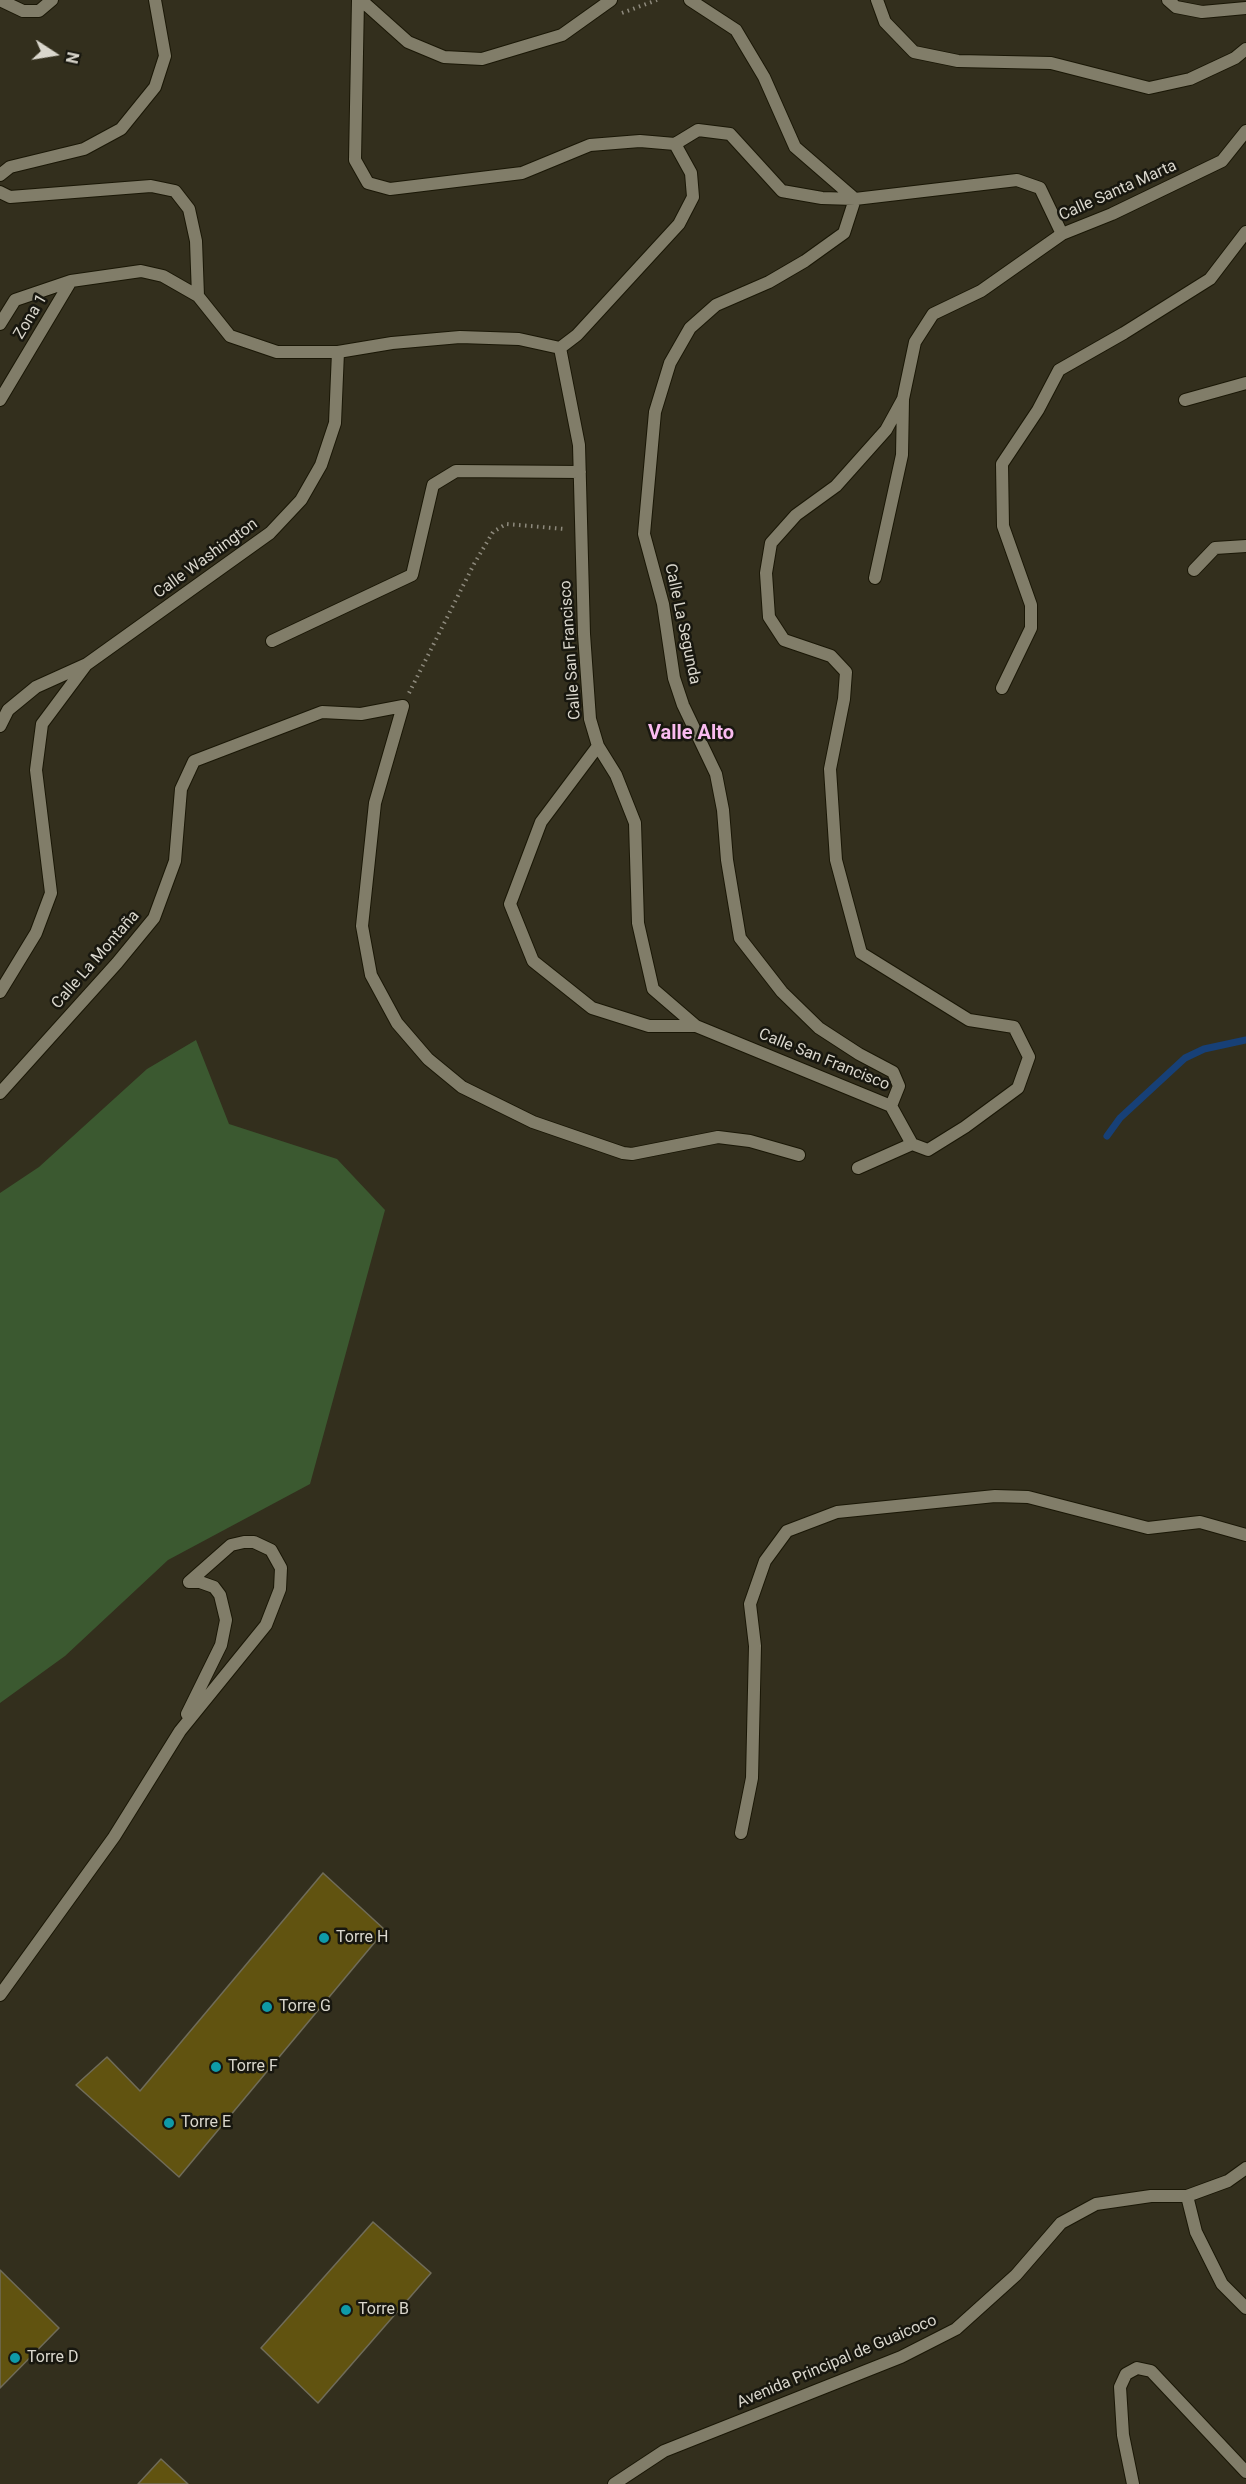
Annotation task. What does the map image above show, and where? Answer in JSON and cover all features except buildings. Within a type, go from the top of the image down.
[{"type":"street","points":[[2,1],[23,11],[39,11],[52,0]]},
{"type":"street","points":[[0,175],[10,167],[84,149],[121,129],[155,87],[165,56],[155,0]]},
{"type":"street","points":[[360,0],[408,42],[444,57],[482,59],[562,35],[610,0]]},
{"type":"street","points":[[360,0],[355,160],[368,183],[390,189],[522,173],[590,145],[640,141],[675,144],[698,130],[730,134],[782,191],[822,198],[855,198],[1017,180],[1040,188],[1062,234]]},
{"type":"street","points":[[690,0],[736,30],[764,77],[795,147],[855,198]]},
{"type":"street","points":[[877,0],[885,22],[914,52],[957,61],[1051,63],[1149,88],[1190,79],[1235,58],[1246,49]]},
{"type":"street","points":[[1168,0],[1176,7],[1202,12],[1246,8]]},
{"type":"street","name":"Calle Santa Marta","points":[[912,1144],[928,1150],[965,1127],[1018,1088],[1029,1057],[1014,1027],[969,1020],[861,953],[836,860],[830,769],[844,699],[846,672],[831,656],[784,640],[770,617],[766,573],[771,543],[796,515],[836,486],[886,430],[903,399],[915,342],[933,314],[981,291],[1062,234],[1112,214],[1222,161],[1246,131]]},
{"type":"street","points":[[0,324],[15,300],[71,281],[141,271],[163,276],[198,297],[230,336],[277,352],[338,352],[392,343],[460,337],[519,339],[560,348],[577,335],[679,224],[693,197],[691,173],[675,144]]},
{"type":"street","points":[[0,192],[10,197],[151,186],[175,191],[189,209],[196,242],[198,297]]},
{"type":"street","name":"Calle La Segunda","points":[[855,198],[844,233],[769,282],[716,305],[690,328],[670,363],[655,411],[644,534],[663,604],[674,678],[683,705],[716,774],[740,938],[782,992],[819,1028],[893,1072],[899,1086],[891,1106]]},
{"type":"street","points":[[1002,688],[1031,628],[1031,605],[1003,526],[1002,464],[1038,410],[1059,369],[1124,333],[1210,279],[1246,232]]},
{"type":"street","name":"Zona 1","points":[[0,400],[71,281]]},
{"type":"street","name":"Calle San Francisco","points":[[560,348],[579,445],[584,634],[590,719],[598,746],[616,775],[635,823],[638,923],[653,989],[696,1026],[891,1106],[912,1144]]},
{"type":"street","name":"Calle Washington","points":[[0,726],[8,711],[36,687],[87,664],[270,533],[301,500],[321,465],[335,423],[338,352]]},
{"type":"street","points":[[1185,400],[1246,383]]},
{"type":"street","points":[[875,578],[902,455],[903,399]]},
{"type":"street","points":[[272,641],[412,575],[433,485],[456,471],[580,472]]},
{"type":"street","points":[[1194,570],[1215,548],[1246,546]]},
{"type":"street","points":[[0,992],[36,933],[51,893],[36,770],[42,724],[87,664]]},
{"type":"street","points":[[403,706],[375,804],[362,926],[370,975],[397,1023],[420,1050],[462,1087],[533,1122],[623,1153],[632,1154],[717,1137],[750,1141],[799,1155]]},
{"type":"street","name":"Calle La Montaña","points":[[0,1093],[117,963],[154,918],[175,861],[181,789],[194,761],[322,712],[361,714],[403,706]]},
{"type":"street","points":[[598,746],[541,822],[510,903],[532,961],[592,1008],[649,1026],[696,1026]]},
{"type":"street","points":[[858,1168],[912,1144]]},
{"type":"street","points":[[741,1833],[752,1778],[755,1646],[750,1604],[765,1561],[787,1532],[837,1512],[995,1496],[1028,1497],[1148,1528],[1200,1522],[1246,1535]]},
{"type":"street","points":[[0,1995],[114,1838],[180,1731],[217,1654],[226,1620],[220,1595],[214,1587],[200,1582],[189,1582],[231,1545],[254,1542],[263,1545],[271,1550],[281,1568],[279,1589],[266,1625],[180,1731]]},
{"type":"street","name":"Avenida Principal de Guaicoco","points":[[614,2484],[664,2451],[901,2356],[956,2329],[1016,2275],[1061,2223],[1096,2204],[1151,2196],[1187,2196],[1228,2181],[1246,2168]]},
{"type":"street","points":[[1187,2196],[1196,2232],[1222,2284],[1246,2308]]},
{"type":"street","points":[[1133,2484],[1123,2435],[1120,2387],[1126,2374],[1137,2368],[1151,2371],[1246,2472]]},
{"type":"path","points":[[403,706],[474,564],[493,532],[506,524],[581,530]]},
{"type":"green space","points":[[196,1040],[229,1124],[337,1159],[385,1210],[310,1484],[168,1560],[65,1656],[0,1703],[0,1193],[39,1167],[147,1069]]},
{"type":"waterway","points":[[1107,1136],[1120,1118],[1185,1058],[1204,1049],[1246,1040]]},
{"type":"place","name":"Torre H","points":[[324,1938]]},
{"type":"place","name":"Torre G","points":[[267,2007]]},
{"type":"place","name":"Torre F","points":[[216,2067]]},
{"type":"place","name":"Torre E","points":[[169,2123]]},
{"type":"place","name":"Torre B","points":[[346,2310]]},
{"type":"place","name":"Torre D","points":[[15,2358]]},
{"type":"district","name":"Valle Alto","points":[[691,734]]}]
